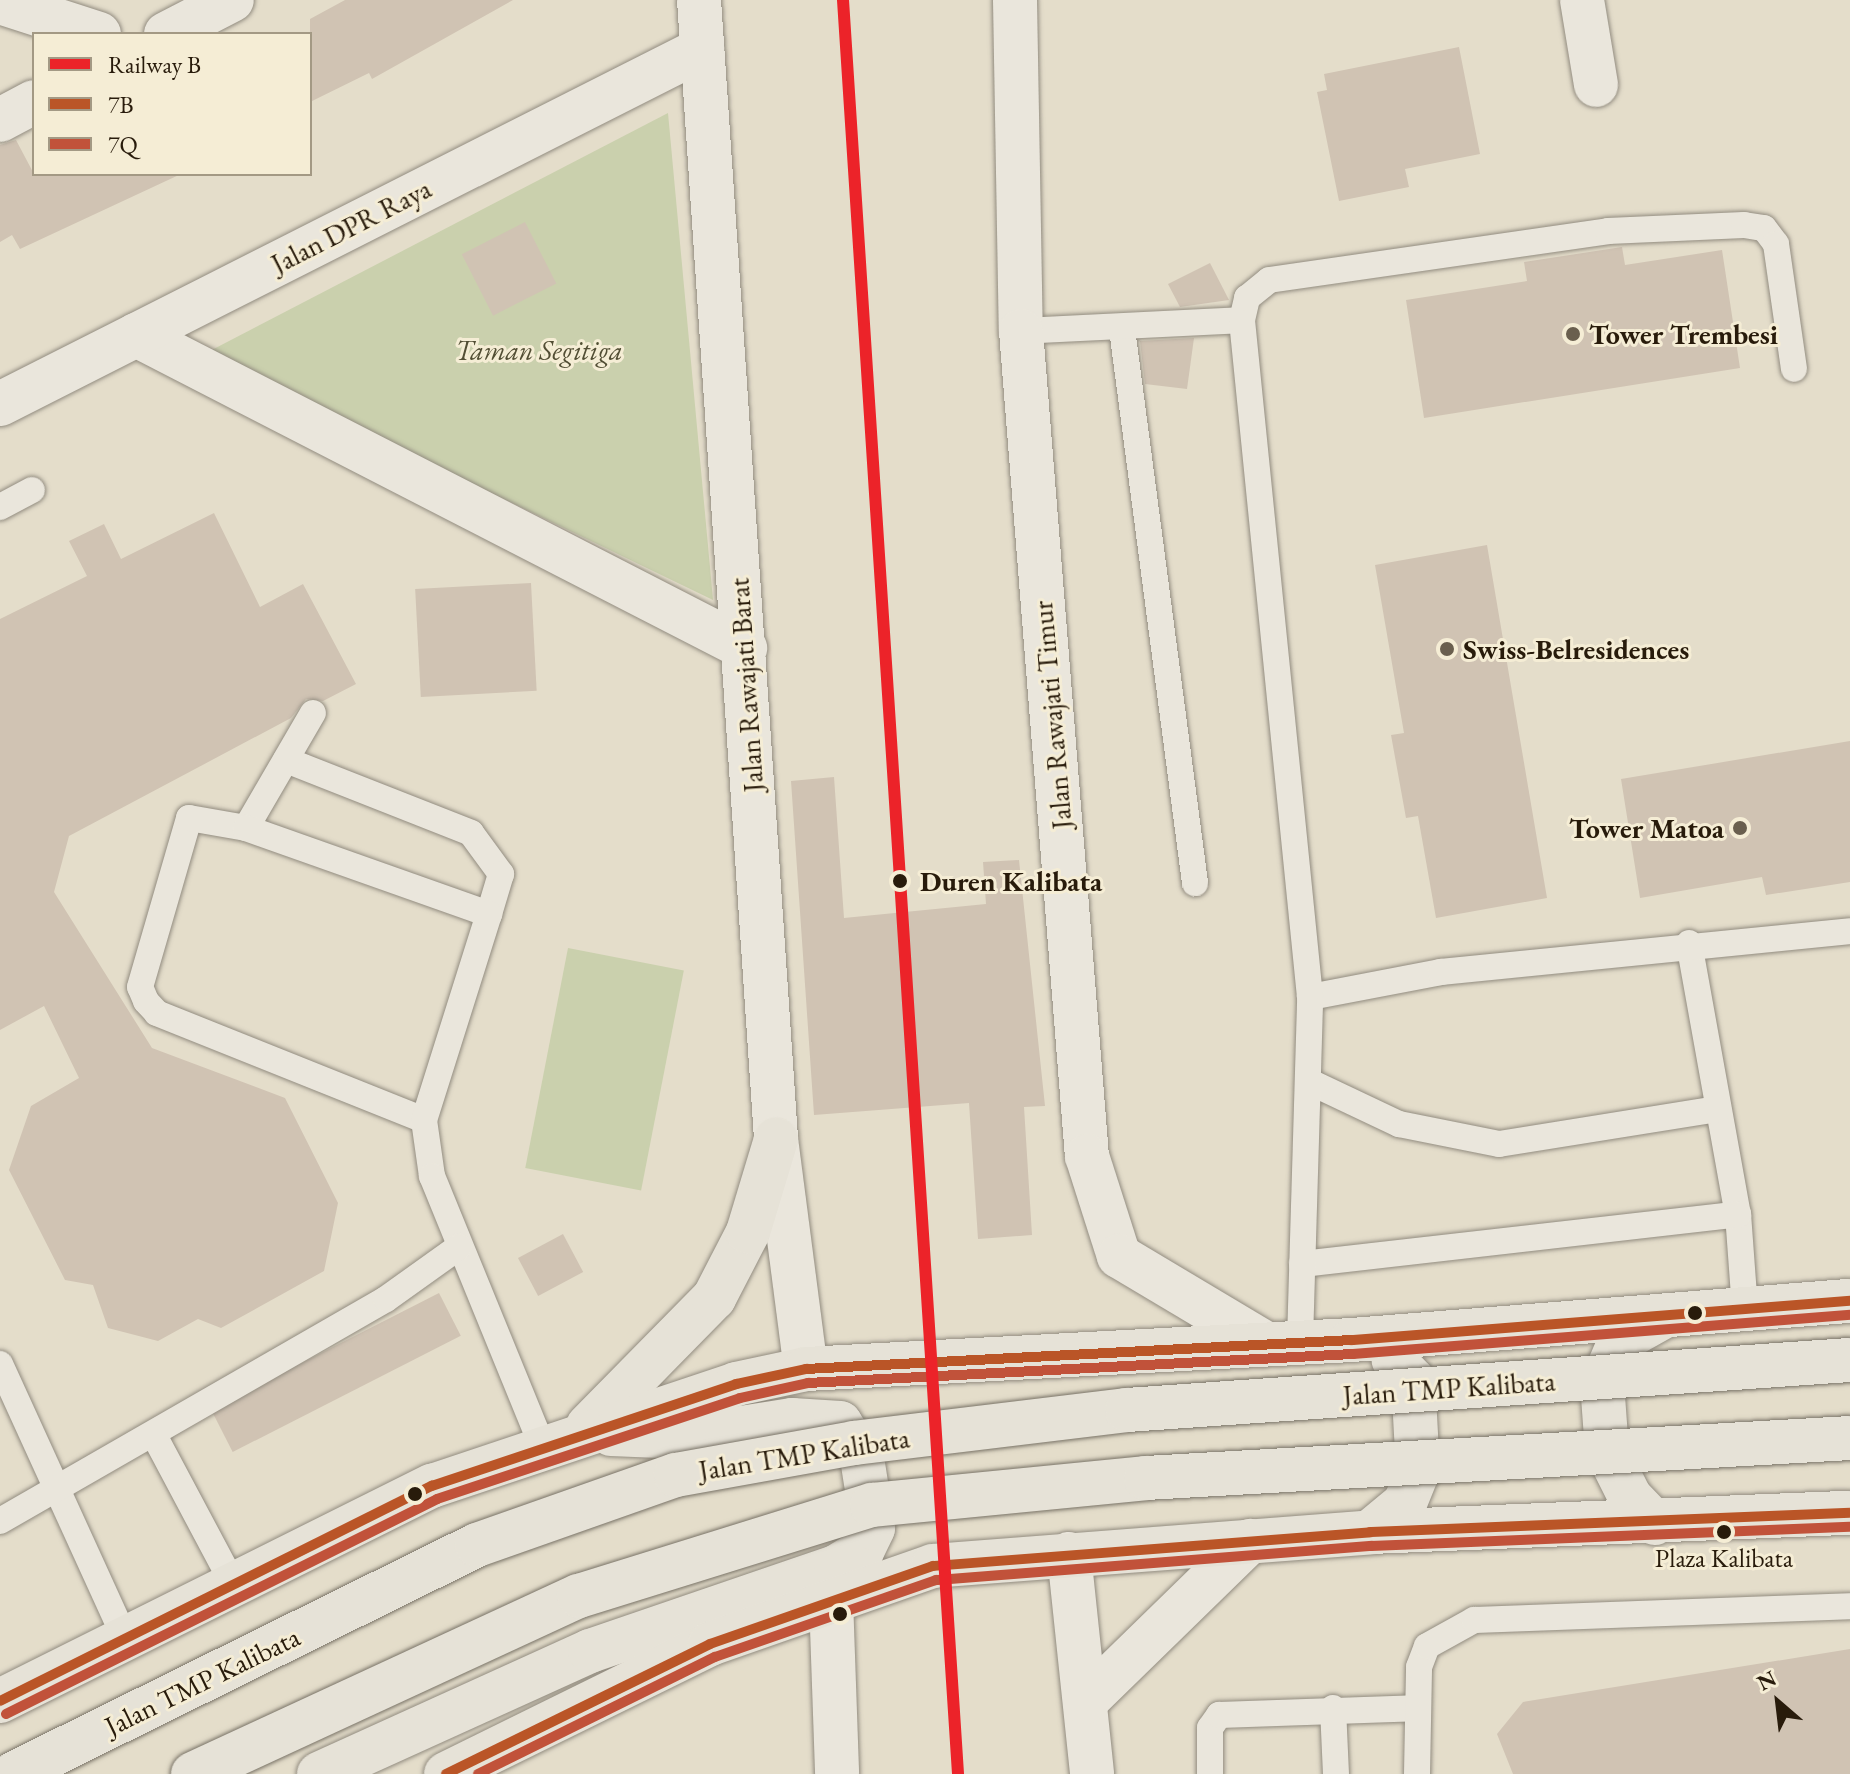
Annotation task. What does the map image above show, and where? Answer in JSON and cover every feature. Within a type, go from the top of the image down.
[{"type":"main road","points":[[561,1439],[714,1298],[744,1242],[776,1139]]},
{"type":"main road","points":[[0,1701],[432,1486],[561,1439],[806,1369],[1352,1340],[1850,1301]]},
{"type":"main road","points":[[1655,1523],[1630,1497],[1607,1451],[1602,1383],[1620,1341],[1666,1315]]},
{"type":"main road","points":[[1352,1340],[1394,1360],[1413,1380],[1418,1471],[1405,1503],[1370,1532]]},
{"type":"main road","name":"Jalan TMP Kalibata","points":[[13,1774],[477,1545],[676,1475],[854,1443],[1127,1410],[1850,1360]]},
{"type":"main road","points":[[319,1774],[590,1651],[836,1567],[862,1551],[873,1528],[862,1458],[840,1423],[792,1420],[684,1437],[561,1439]]},
{"type":"main road","points":[[193,1774],[579,1596],[872,1505],[1146,1478],[1850,1438]]},
{"type":"main road","points":[[446,1774],[710,1644],[831,1599],[933,1566],[1370,1532],[1850,1513]]},
{"type":"street","points":[[170,32],[232,0]]},
{"type":"street","name":"Jalan Rawajati Barat","points":[[699,0],[776,1139],[806,1369]]},
{"type":"street","name":"Jalan Rawajati Timur","points":[[1015,0],[1021,331],[1091,1170],[1119,1256],[1282,1342]]},
{"type":"street","points":[[1582,0],[1596,85]]},
{"type":"street","points":[[0,2],[93,32]]},
{"type":"street","name":"Jalan DPR Raya","points":[[0,404],[702,49]]},
{"type":"street","points":[[0,120],[32,103]]},
{"type":"street","points":[[136,335],[745,648]]},
{"type":"street","points":[[1085,1702],[1250,1541]]},
{"type":"street","points":[[1069,1554],[1092,1774]]},
{"type":"street","points":[[831,1599],[837,1774]]},
{"type":"lane","points":[[1282,1342],[1302,1264],[1310,997],[1242,320],[1247,298],[1269,280],[1608,231],[1744,225],[1764,228],[1776,244],[1794,369]]},
{"type":"lane","points":[[1021,331],[1122,329],[1242,320]]},
{"type":"lane","points":[[1122,329],[1195,883]]},
{"type":"lane","points":[[0,507],[32,490]]},
{"type":"lane","points":[[246,828],[313,713]]},
{"type":"lane","points":[[286,760],[471,833],[501,874],[424,1120],[432,1176],[459,1247],[561,1439]]},
{"type":"lane","points":[[424,1120],[157,1013],[146,1001],[140,987],[181,827],[201,816],[246,828],[489,914]]},
{"type":"lane","points":[[1310,997],[1441,972],[1689,943],[1850,931]]},
{"type":"lane","points":[[1689,943],[1738,1214],[1745,1310]]},
{"type":"lane","points":[[1308,1081],[1399,1124],[1499,1144],[1718,1109]]},
{"type":"lane","points":[[1302,1264],[1738,1214]]},
{"type":"lane","points":[[0,1521],[155,1437],[459,1247]]},
{"type":"lane","points":[[0,1364],[62,1487],[126,1640]]},
{"type":"lane","points":[[155,1437],[233,1584]]},
{"type":"lane","points":[[1417,1774],[1415,1708],[1427,1646],[1474,1620],[1850,1606]]},
{"type":"lane","points":[[1210,1774],[1210,1728],[1219,1715],[1333,1708],[1415,1708]]},
{"type":"lane","points":[[1333,1708],[1336,1774]]},
{"type":"green space","name":"Taman Segitiga","points":[[668,113],[713,600],[204,354]]},
{"type":"green space","points":[[568,948],[684,971],[641,1190],[525,1168]]},
{"type":"building","points":[[345,0],[513,0],[372,79],[369,73],[312,101],[310,19]]},
{"type":"building","points":[[1459,47],[1480,154],[1405,169],[1409,187],[1339,201],[1317,92],[1327,90],[1324,74]]},
{"type":"building","points":[[16,140],[32,176],[177,176],[20,249],[12,235],[0,242],[0,145]]},
{"type":"building","points":[[525,222],[556,283],[493,316],[462,254]]},
{"type":"building","name":"Tower Trembesi","points":[[1622,247],[1625,265],[1722,250],[1740,368],[1424,418],[1406,300],[1527,281],[1524,262]]},
{"type":"building","points":[[1210,263],[1229,300],[1180,307],[1168,284]]},
{"type":"building","points":[[1194,338],[1187,389],[1145,384],[1140,341]]},
{"type":"building","points":[[214,513],[260,607],[303,584],[356,684],[323,701],[306,699],[291,718],[69,836],[54,892],[152,1048],[285,1098],[338,1203],[324,1271],[221,1328],[198,1319],[158,1341],[108,1328],[93,1285],[65,1280],[9,1170],[31,1106],[79,1078],[44,1006],[0,1030],[0,619],[87,576],[69,541],[104,524],[121,559]]},
{"type":"building","name":"Swiss-Belresidences","points":[[1487,545],[1547,898],[1436,918],[1418,816],[1406,818],[1391,735],[1404,733],[1375,565]]},
{"type":"building","points":[[531,583],[537,691],[421,697],[415,589]]},
{"type":"building","name":"Tower Matoa","points":[[1850,741],[1850,882],[1766,895],[1762,877],[1640,898],[1621,779]]},
{"type":"building","points":[[834,777],[844,918],[986,904],[983,862],[1019,860],[1045,1106],[1024,1107],[1032,1235],[978,1239],[969,1103],[814,1115],[791,781]]},
{"type":"building","points":[[563,1234],[583,1272],[538,1296],[518,1258]]},
{"type":"building","points":[[439,1293],[461,1336],[233,1452],[211,1409]]},
{"type":"building","name":"Plaza Kalibata","points":[[1850,1649],[1850,1774],[1513,1774],[1497,1734],[1523,1702]]},
{"type":"rail line","name":"B","points":[[843,0],[958,1774]]},
{"type":"transit line","name":"7B","points":[[0,1701],[432,1486],[736,1384],[806,1369],[1352,1340],[1850,1301]]},
{"type":"transit line","name":"7Q","points":[[6,1714],[437,1499],[740,1398],[808,1383],[1353,1354],[1850,1315]]},
{"type":"transit line","name":"7B","points":[[446,1774],[710,1644],[933,1566],[1370,1532],[1850,1513]]},
{"type":"transit line","name":"7Q","points":[[478,1774],[715,1657],[936,1580],[1371,1546],[1850,1527]]},
{"type":"place","name":"Tower Trembesi","points":[[1573,334]]},
{"type":"place","name":"Swiss-Belresidences","points":[[1447,649]]},
{"type":"place","name":"Tower Matoa","points":[[1740,828]]},
{"type":"place","name":"Duren Kalibata","points":[[900,881]]},
{"type":"place","name":"Plaza Kalibata","points":[[1724,1532]]}]
